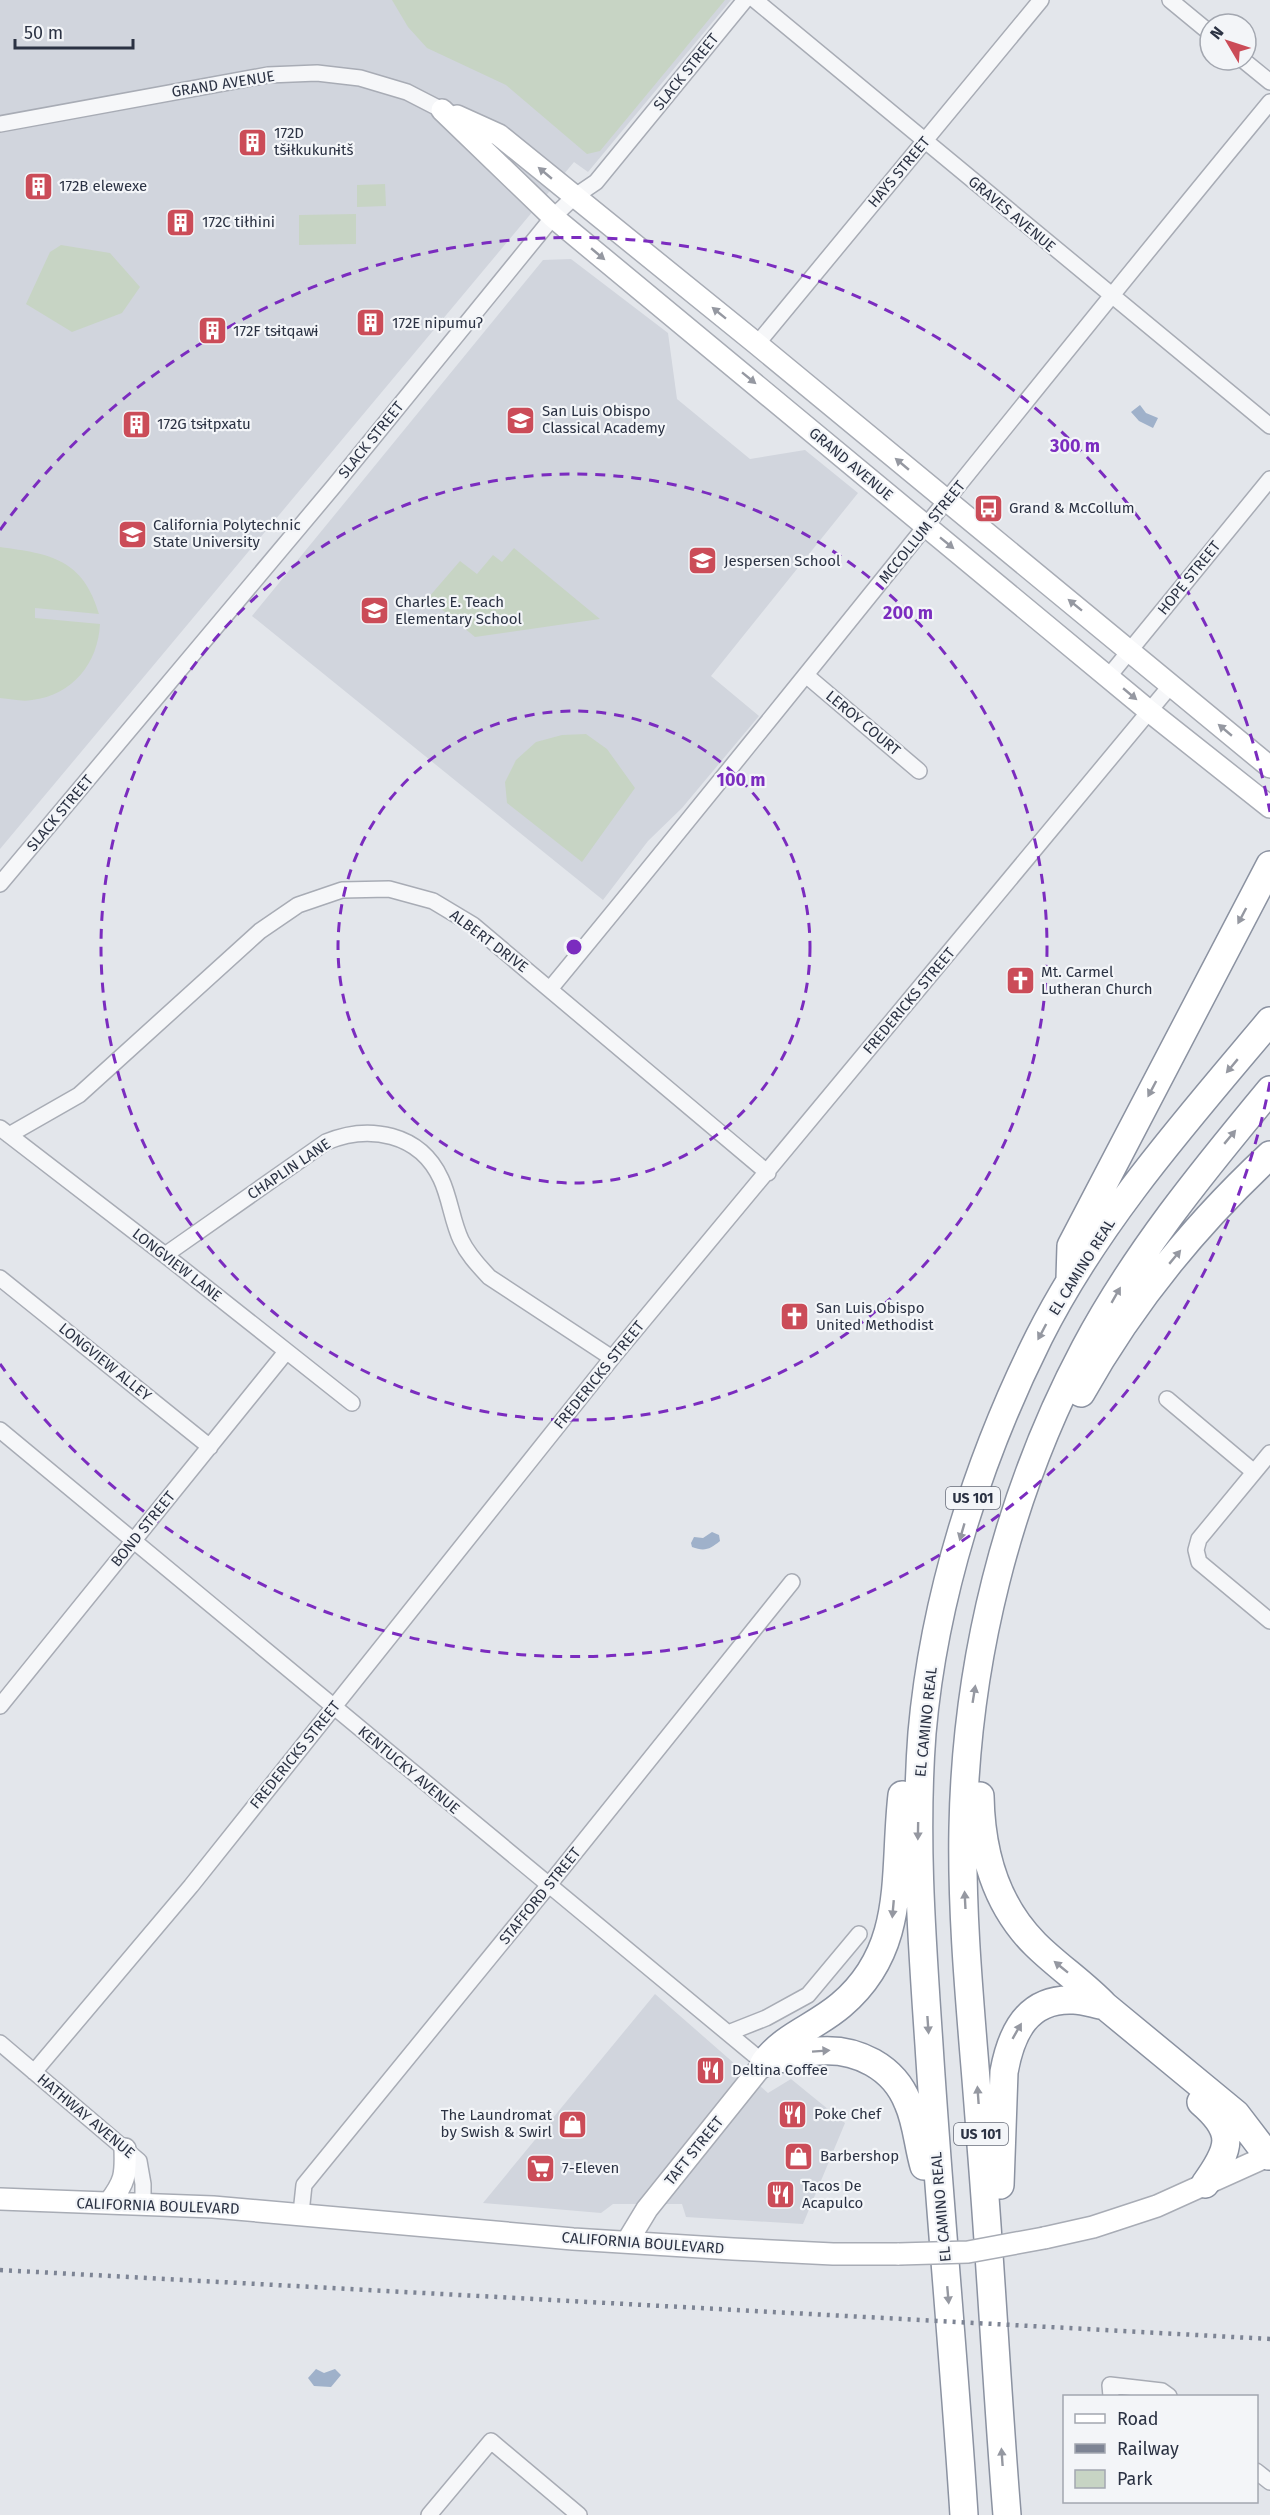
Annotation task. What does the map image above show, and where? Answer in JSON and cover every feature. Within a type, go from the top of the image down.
[{"type":"highway","points":[[1070,1281],[1071,1246],[1270,865]]},
{"type":"highway","name":"EL CAMINO REAL","points":[[964,2515],[939,2195],[917,1846],[923,1730],[932,1665],[947,1587],[980,1478],[1004,1414],[1039,1337],[1070,1281],[1138,1182],[1270,1021]]},
{"type":"highway","name":"US 101","points":[[1007,2515],[963,1866],[967,1752],[972,1705],[986,1624],[1003,1554],[1028,1480],[1066,1386],[1119,1288],[1176,1206],[1270,1090]]},
{"type":"highway","points":[[1028,1480],[1056,1445],[1070,1412],[1088,1381],[1146,1294],[1204,1222],[1270,1155]]},
{"type":"highway","points":[[764,2062],[776,2046],[824,2019],[855,1992],[879,1957],[892,1918],[907,1752],[923,1730]]},
{"type":"highway","points":[[967,1752],[980,1788],[982,1833],[991,1876],[1016,1921],[1034,1943],[1087,1987],[1105,2006],[1236,2114],[1269,2155]]},
{"type":"highway","points":[[990,2254],[999,2206],[1005,2072],[1013,2038],[1026,2018],[1040,2005],[1053,2001],[1076,2000],[1105,2006]]},
{"type":"highway","points":[[1132,2028],[1142,2053],[1215,2115],[1225,2128],[1224,2152],[1205,2184]]},
{"type":"highway","points":[[764,2062],[818,2050],[835,2050],[863,2057],[880,2066],[895,2081],[909,2104],[927,2174],[939,2195]]},
{"type":"highway","points":[[1236,2114],[1270,2124]]},
{"type":"highway","points":[[945,2515],[945,2447],[957,2409]]},
{"type":"street","name":"SLACK STREET","points":[[0,884],[334,486],[553,217],[574,197],[596,182],[745,0]]},
{"type":"street","name":"GRAVES AVENUE","points":[[755,0],[1270,426]]},
{"type":"street","name":"HAYS STREET","points":[[757,344],[1041,0]]},
{"type":"street","points":[[1170,0],[1198,23]]},
{"type":"street","points":[[1258,72],[1270,82]]},
{"type":"street","name":"GRAND AVENUE","points":[[0,124],[268,75],[317,73],[360,78],[406,93],[499,135],[757,344],[1270,767]]},
{"type":"street","name":"MCCOLLUM STREET","points":[[550,989],[807,676],[1110,295],[1270,102]]},
{"type":"street","name":"GRAND AVENUE","points":[[442,110],[553,217],[1149,711],[1270,807]]},
{"type":"street","name":"HOPE STREET","points":[[1109,676],[1270,479]]},
{"type":"street","name":"LEROY COURT","points":[[807,676],[919,771]]},
{"type":"street","name":"FREDERICKS STREET","points":[[34,2072],[184,1894],[612,1358],[1171,685]]},
{"type":"street","name":"ALBERT DRIVE","points":[[4,1131],[79,1095],[260,932],[298,905],[342,890],[389,889],[433,901],[473,925],[768,1173]]},
{"type":"street","name":"LONGVIEW LANE","points":[[4,1131],[352,1403]]},
{"type":"street","name":"CHAPLIN LANE","points":[[165,1255],[326,1142],[342,1135],[376,1132],[409,1143],[432,1164],[441,1178],[453,1223],[462,1243],[489,1277],[612,1358]]},
{"type":"street","name":"LONGVIEW ALLEY","points":[[0,1278],[210,1446]]},
{"type":"street","name":"BOND STREET","points":[[0,1706],[286,1352]]},
{"type":"street","points":[[1167,1399],[1254,1472]]},
{"type":"street","name":"KENTUCKY AVENUE","points":[[0,1430],[548,1886],[764,2062]]},
{"type":"street","points":[[1270,1453],[1199,1539],[1196,1551],[1199,1562],[1270,1621]]},
{"type":"street","name":"STAFFORD STREET","points":[[301,2213],[304,2185],[792,1582]]},
{"type":"street","points":[[728,2033],[766,2018],[808,1995],[859,1934]]},
{"type":"street","name":"HATHWAY AVENUE","points":[[0,2043],[138,2161],[143,2184],[143,2203]]},
{"type":"street","name":"TAFT STREET","points":[[627,2242],[647,2209],[764,2062]]},
{"type":"street","points":[[109,2203],[122,2186],[126,2166],[125,2149]]},
{"type":"street","name":"CALIFORNIA BOULEVARD","points":[[0,2199],[143,2203],[301,2213],[627,2242],[822,2254],[968,2252],[1044,2238],[1128,2217],[1269,2155]]},
{"type":"street","points":[[1111,2395],[1110,2385],[1162,2391],[1167,2395]]},
{"type":"street","points":[[429,2515],[491,2441],[579,2515]]},
{"type":"street","points":[[1258,2472],[1270,2482]]},
{"type":"shaded area","name":"California Polytechnic State University","points":[[0,0],[731,0],[588,172],[574,162],[0,849]]},
{"type":"shaded area","points":[[571,259],[668,333],[677,399],[750,459],[805,450],[858,493],[711,676],[759,716],[682,808],[648,841],[603,900],[252,616],[543,260]]},
{"type":"shaded area","points":[[655,1994],[768,2093],[791,2079],[845,2123],[803,2224],[686,2217],[682,2204],[613,2204],[601,2213],[483,2203]]},
{"type":"green space","points":[[392,0],[725,0],[600,151],[587,154],[506,85],[427,48],[408,27]]},
{"type":"green space","points":[[385,184],[386,206],[357,207],[357,185]]},
{"type":"green space","points":[[356,214],[356,244],[299,245],[299,215]]},
{"type":"green space","points":[[61,245],[110,253],[140,287],[122,313],[72,332],[26,304],[50,252]]},
{"type":"green space","points":[[0,547],[50,557],[74,570],[84,581],[99,614],[35,608],[35,618],[100,624],[94,652],[81,675],[60,692],[47,697],[24,701],[0,698]]},
{"type":"green space","points":[[514,548],[600,619],[475,637],[428,598],[460,561],[477,574],[493,555],[502,562]]},
{"type":"green space","points":[[586,734],[607,749],[635,788],[582,862],[507,803],[505,782],[516,760],[536,742],[562,735]]},
{"type":"water","points":[[1140,405],[1146,413],[1158,418],[1153,428],[1139,421],[1131,412]]},
{"type":"water","points":[[712,1532],[719,1535],[720,1541],[710,1548],[692,1547],[694,1537],[703,1538]]},
{"type":"water","points":[[316,2369],[324,2373],[335,2369],[341,2375],[331,2387],[314,2386],[308,2378]]},
{"type":"railway","points":[[0,2270],[1270,2339]]},
{"type":"place","name":"172D tšɨłkukunɨtš","points":[[253,142]]},
{"type":"place","name":"172B elewexe","points":[[38,186]]},
{"type":"place","name":"172C tiłhini","points":[[181,222]]},
{"type":"place","name":"172E nipumuʔ","points":[[371,323]]},
{"type":"place","name":"172F tsɨtqawɨ","points":[[212,331]]},
{"type":"place","name":"San Luis Obispo Classical Academy","points":[[521,420]]},
{"type":"place","name":"172G tsɨtpxatu","points":[[136,424]]},
{"type":"place","name":"Grand & McCollum","points":[[988,508]]},
{"type":"place","name":"California Polytechnic State University","points":[[132,534]]},
{"type":"place","name":"Jespersen School","points":[[703,561]]},
{"type":"place","name":"Charles E. Teach Elementary School","points":[[374,611]]},
{"type":"place","name":"Mt. Carmel Lutheran Church","points":[[1020,981]]},
{"type":"place","name":"San Luis Obispo United Methodist","points":[[795,1317]]},
{"type":"place","name":"Deltina Coffee","points":[[711,2070]]},
{"type":"place","name":"Poke Chef","points":[[793,2114]]},
{"type":"place","name":"The Laundromat by Swish & Swirl","points":[[573,2124]]},
{"type":"place","name":"Barbershop","points":[[799,2156]]},
{"type":"place","name":"7-Eleven","points":[[541,2168]]},
{"type":"place","name":"Tacos De Acapulco","points":[[781,2195]]}]
